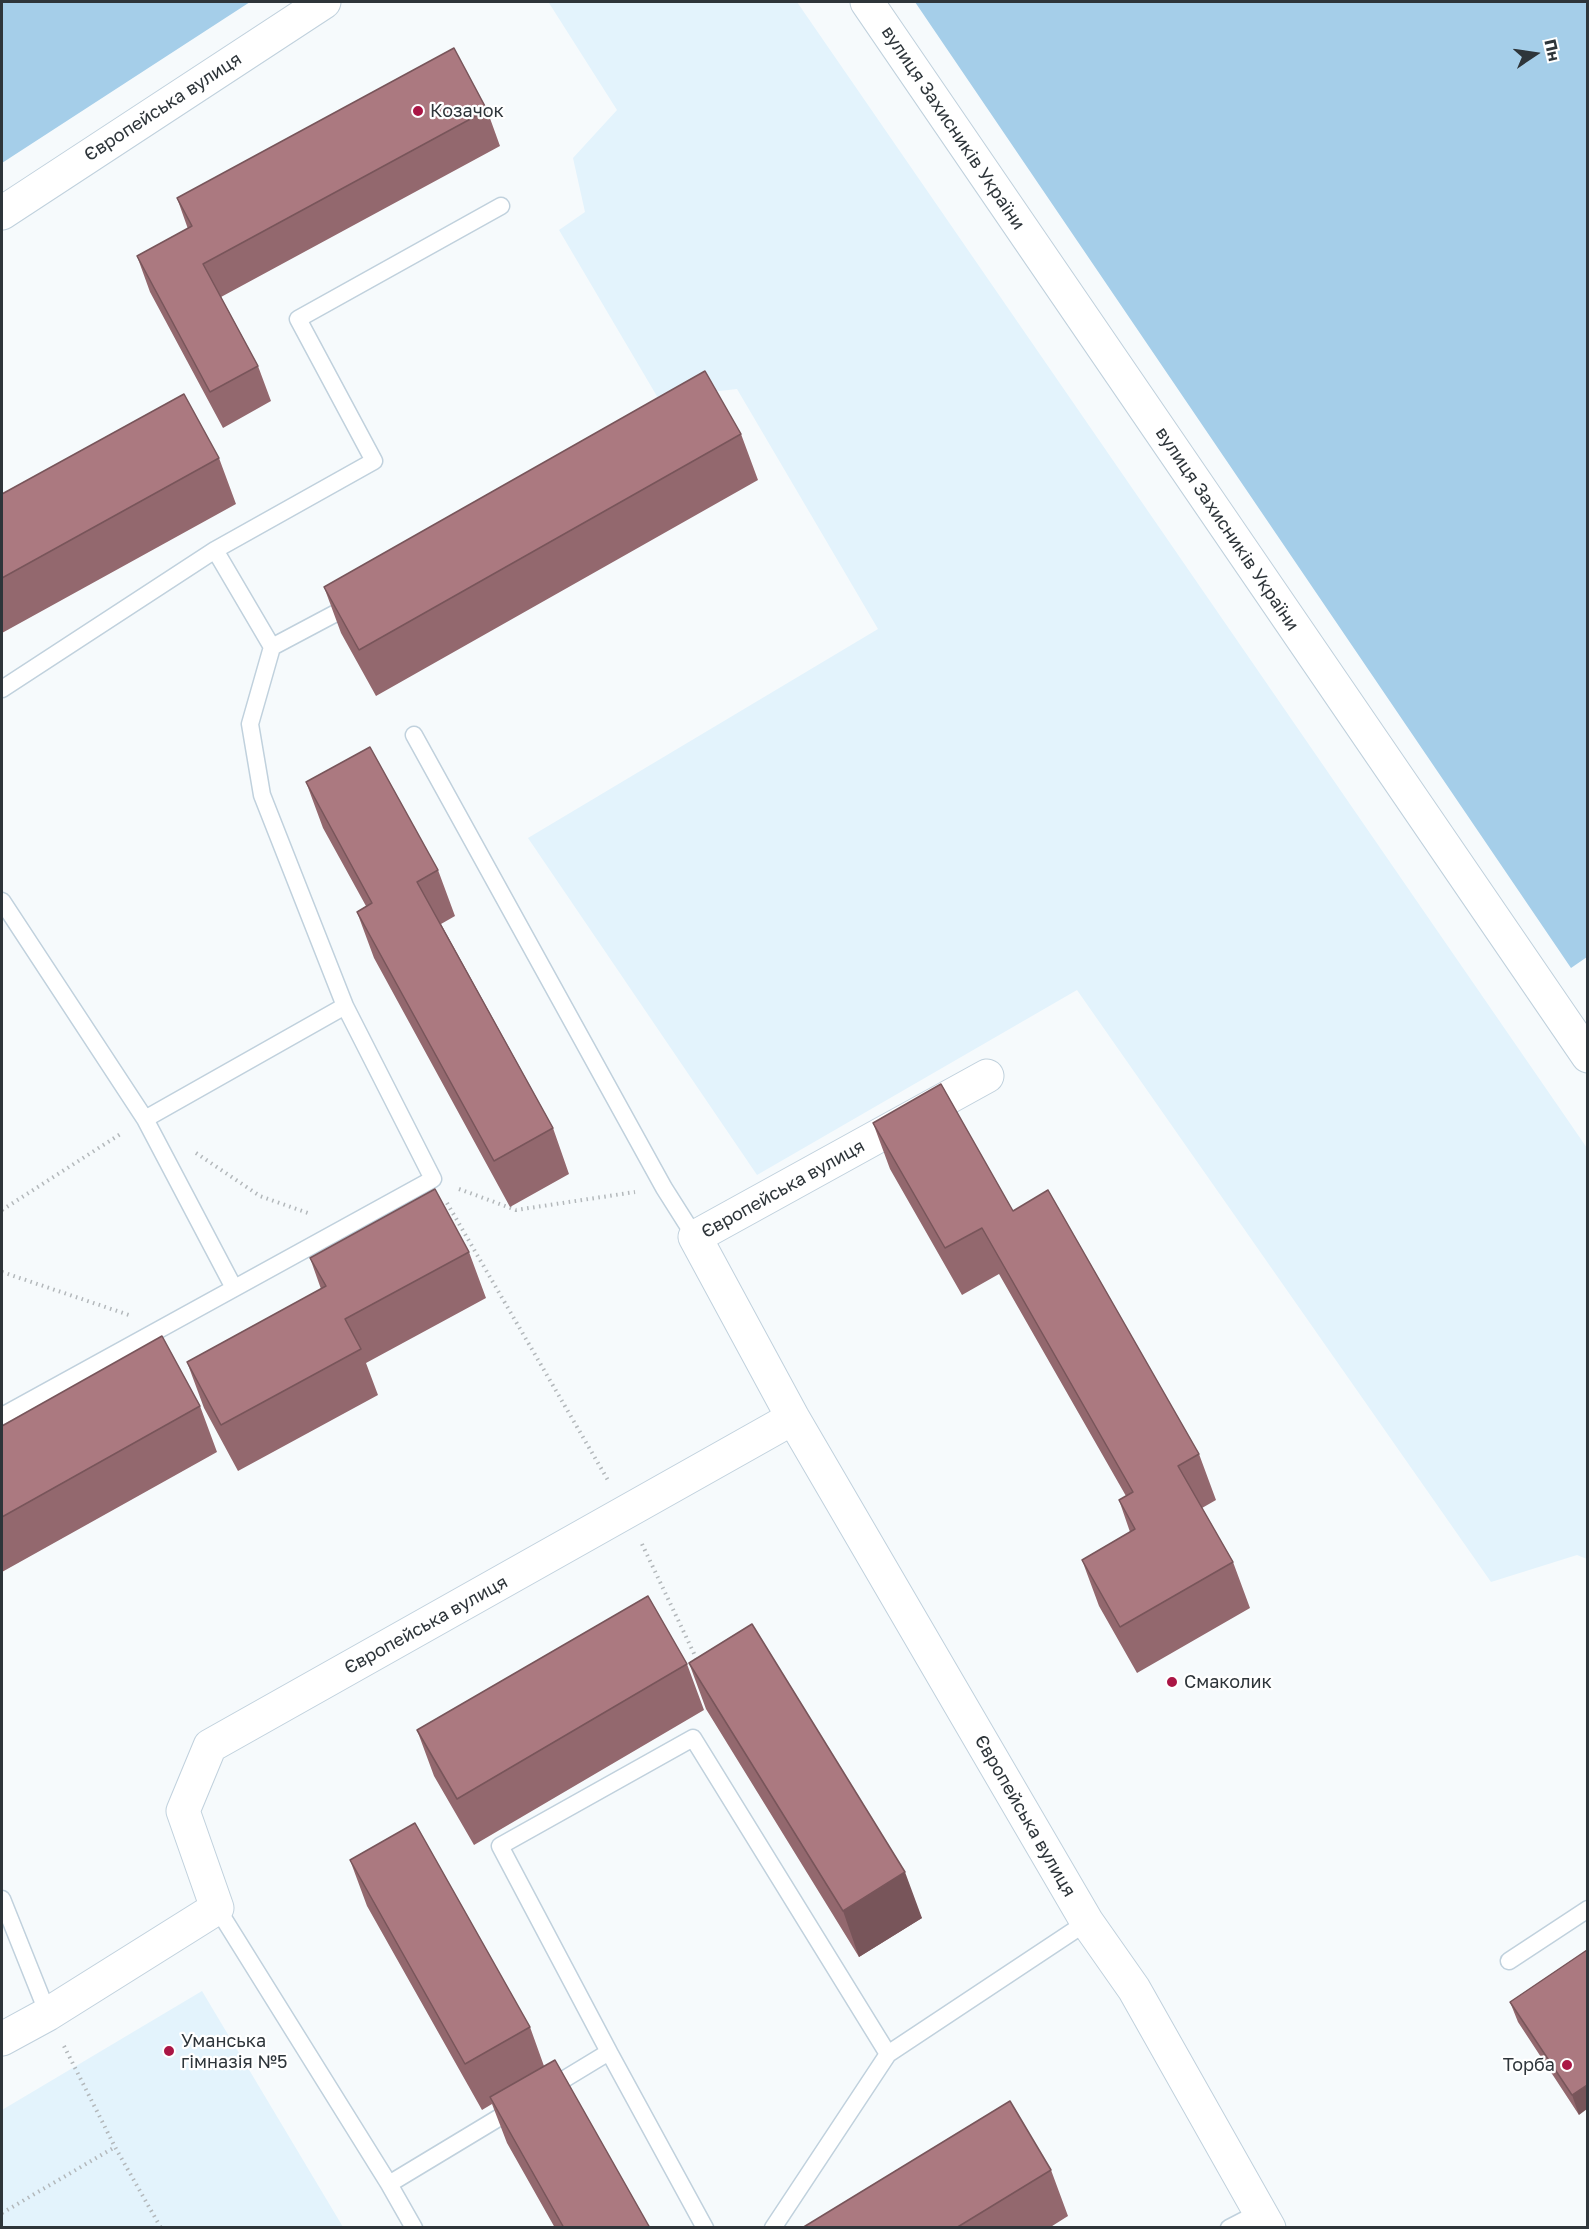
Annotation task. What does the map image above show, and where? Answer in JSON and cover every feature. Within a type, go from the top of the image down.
[{"type":"street","name":"Європейська вулиця","points":[[2,213],[324,2]]},
{"type":"street","name":"вулиця Захисників України","points":[[867,2],[1587,1056]]},
{"type":"street","name":"Європейська вулиця","points":[[987,1076],[695,1236],[793,1418],[1087,1922],[1134,1989],[1265,2220]]},
{"type":"street","name":"Європейська вулиця","points":[[217,1908],[183,1811],[210,1746],[793,1418]]},
{"type":"street","points":[[2,2039],[48,2014],[217,1908]]},
{"type":"lane","points":[[2,689],[215,550],[374,461],[298,319],[501,206]]},
{"type":"lane","points":[[215,550],[272,647]]},
{"type":"lane","points":[[2,1416],[433,1179],[345,1006],[262,795],[250,724],[272,647],[366,597]]},
{"type":"lane","points":[[414,735],[664,1188],[695,1236]]},
{"type":"lane","points":[[2,901],[145,1119],[234,1288]]},
{"type":"lane","points":[[145,1119],[345,1006]]},
{"type":"lane","points":[[705,2228],[500,1846],[693,1738],[888,2054]]},
{"type":"lane","points":[[2,1899],[48,2014]]},
{"type":"lane","points":[[217,1908],[414,2228]]},
{"type":"lane","points":[[1509,1961],[1587,1909]]},
{"type":"lane","points":[[773,2228],[888,2054],[1087,1922]]},
{"type":"lane","points":[[389,2184],[609,2052]]},
{"type":"lane","points":[[1229,2228],[1265,2220]]},
{"type":"path","points":[[2,1210],[145,1119]]},
{"type":"path","points":[[193,1151],[260,1196],[346,1227]]},
{"type":"path","points":[[433,1179],[516,1210],[664,1188]]},
{"type":"path","points":[[433,1179],[627,1512],[703,1672]]},
{"type":"path","points":[[2,1272],[163,1327]]},
{"type":"path","points":[[48,2014],[115,2147],[161,2228]]},
{"type":"path","points":[[2,2213],[115,2147]]},
{"type":"shaded area","points":[[2,2],[250,2],[2,163]]},
{"type":"shaded area","points":[[797,2],[1587,1148],[1587,1559],[1577,1555],[1491,1582],[1077,990],[757,1175],[528,838],[878,629],[737,389],[658,398],[559,230],[585,212],[573,158],[617,110],[549,3]]},
{"type":"shaded area","points":[[915,2],[1587,2],[1587,957],[1571,968]]},
{"type":"shaded area","name":"Уманська гімназія №5","points":[[202,1991],[343,2227],[2,2227],[2,2110]]},
{"type":"building","points":[[454,48],[487,110],[203,264],[258,366],[210,392],[137,256],[192,226],[177,198]]},
{"type":"building","points":[[705,371],[741,434],[359,650],[324,587]]},
{"type":"building","points":[[184,394],[219,458],[2,578],[2,494]]},
{"type":"building","points":[[370,747],[438,870],[417,882],[553,1128],[494,1161],[357,912],[372,903],[306,782]]},
{"type":"building","points":[[941,1084],[1013,1211],[1048,1190],[1199,1454],[1178,1466],[1233,1562],[1120,1627],[1082,1560],[1135,1529],[1119,1500],[1133,1492],[982,1228],[945,1248],[873,1123]]},
{"type":"building","points":[[435,1189],[469,1252],[345,1319],[361,1349],[221,1425],[187,1362],[326,1286],[310,1258]]},
{"type":"building","points":[[162,1336],[200,1406],[2,1517],[2,1426]]},
{"type":"building","points":[[648,1596],[687,1664],[457,1799],[417,1730]]},
{"type":"building","points":[[752,1624],[905,1872],[843,1911],[689,1663]]},
{"type":"building","points":[[415,1823],[530,2027],[465,2064],[350,1860]]},
{"type":"building","name":"Торба","points":[[1587,1950],[1587,2085],[1572,2095],[1510,2002]]},
{"type":"building","points":[[555,2060],[650,2228],[564,2228],[490,2097]]},
{"type":"building","points":[[1010,2101],[1051,2170],[956,2228],[802,2228]]},
{"type":"place","name":"Козачок","points":[[418,111]]},
{"type":"place","name":"Смаколик","points":[[1172,1682]]},
{"type":"place","name":"Уманська гімназія №5","points":[[169,2051]]},
{"type":"place","name":"Торба","points":[[1567,2065]]}]
